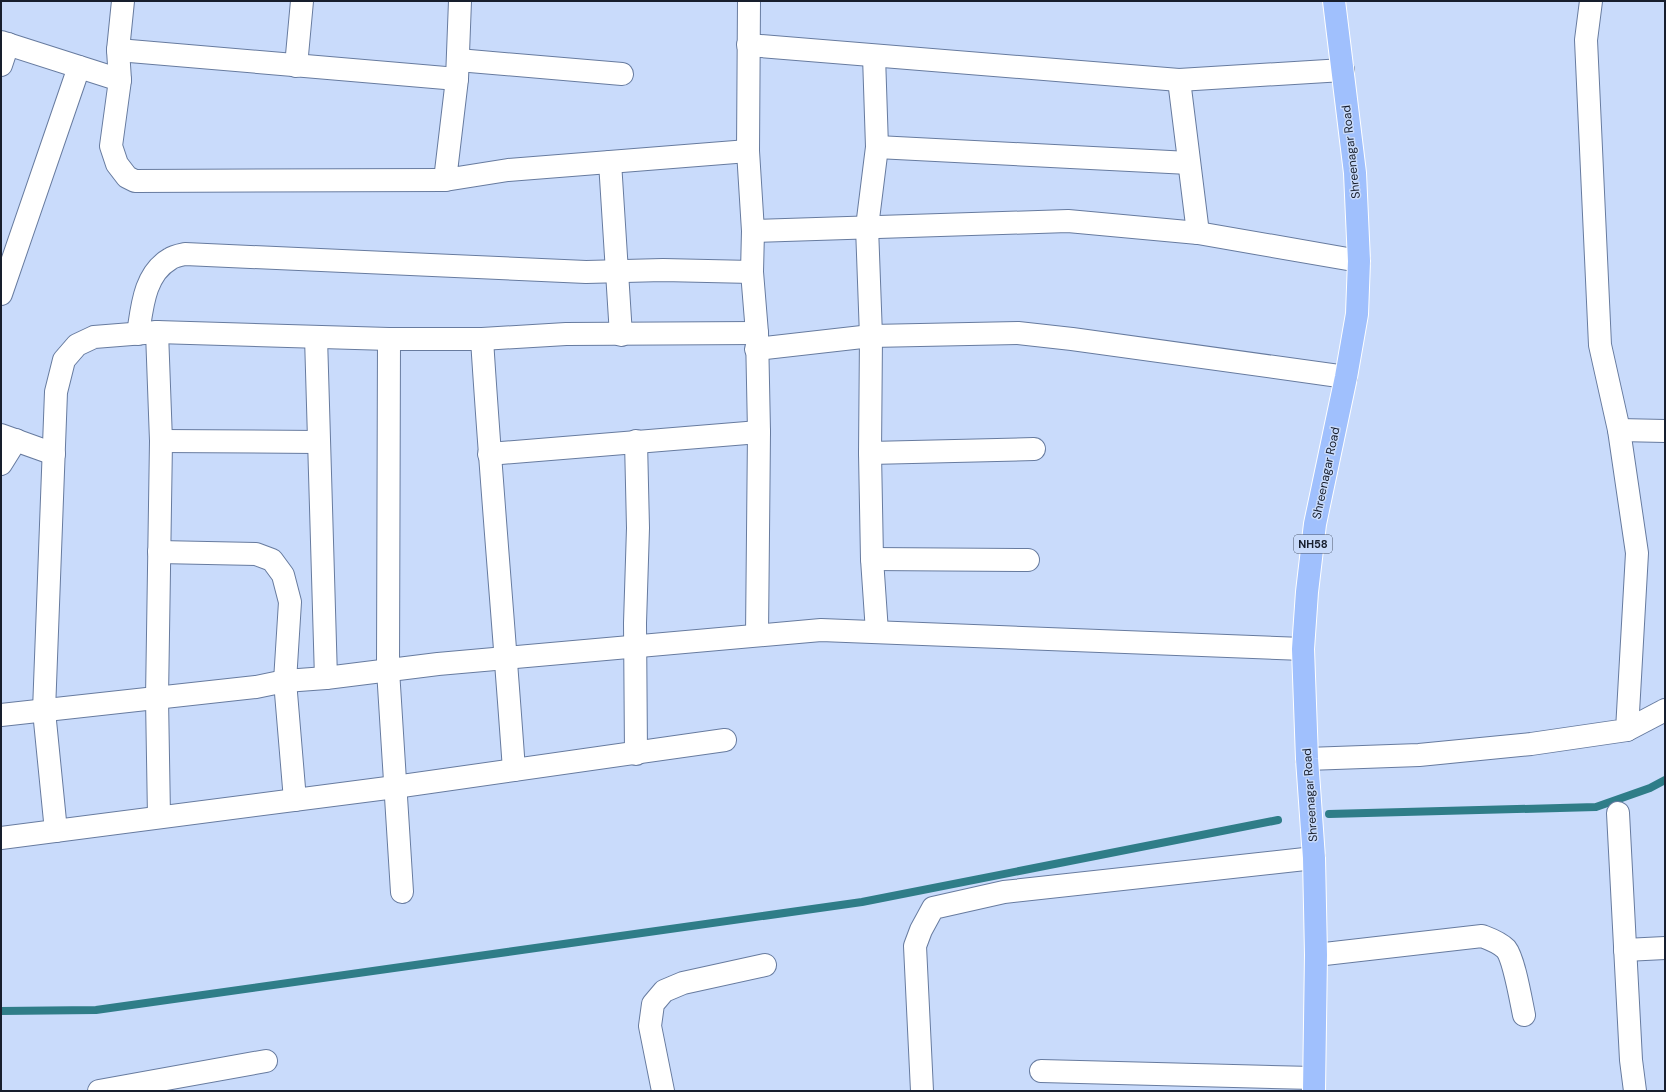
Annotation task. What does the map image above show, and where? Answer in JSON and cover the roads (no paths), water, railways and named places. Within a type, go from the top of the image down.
[{"type":"highway","name":"Shreenagar Road","points":[[1313,1085],[1316,955],[1314,858],[1307,759],[1303,649],[1307,592],[1315,524],[1358,314],[1360,261],[1354,173],[1334,1]]},
{"type":"street","points":[[123,1],[118,50],[120,80],[110,146],[117,164],[127,177],[135,181],[444,180],[508,170],[748,151]]},
{"type":"street","points":[[296,66],[302,1]]},
{"type":"street","points":[[444,180],[458,70],[460,1]]},
{"type":"street","points":[[749,1],[748,151],[753,231],[752,272],[759,432],[757,635]]},
{"type":"street","points":[[1591,1],[1586,40],[1600,345],[1619,430],[1637,553],[1627,730]]},
{"type":"street","points":[[1,65],[4,43],[120,80]]},
{"type":"street","points":[[748,45],[1179,80],[1342,70]]},
{"type":"street","points":[[118,50],[296,66],[622,74]]},
{"type":"street","points":[[874,56],[877,147],[867,227],[871,336],[870,453],[872,559],[877,632]]},
{"type":"street","points":[[1,294],[79,67]]},
{"type":"street","points":[[1179,80],[1198,233]]},
{"type":"street","points":[[877,147],[1189,163]]},
{"type":"street","points":[[610,162],[621,335]]},
{"type":"street","points":[[753,231],[1068,221],[1198,233],[1360,261]]},
{"type":"street","points":[[159,817],[157,698],[161,441],[148,333],[145,292],[157,270],[170,258],[185,254],[586,272],[663,270],[752,272]]},
{"type":"street","points":[[56,831],[44,711],[56,392],[64,360],[77,345],[94,337],[148,333],[389,339],[482,339],[566,334],[756,341],[871,336],[1018,333],[1072,339],[1346,377]]},
{"type":"street","points":[[316,337],[326,678]]},
{"type":"street","points":[[389,339],[388,670],[402,892]]},
{"type":"street","points":[[482,339],[489,454],[514,770]]},
{"type":"street","points":[[1619,430],[1665,431]]},
{"type":"street","points":[[489,454],[759,432]]},
{"type":"street","points":[[1,464],[8,437],[54,454]]},
{"type":"street","points":[[161,441],[318,442]]},
{"type":"street","points":[[636,441],[638,528],[635,623],[636,754]]},
{"type":"street","points":[[870,453],[1034,449]]},
{"type":"street","points":[[159,552],[256,554],[272,560],[284,575],[290,602],[285,681],[295,800]]},
{"type":"street","points":[[872,559],[1028,560]]},
{"type":"street","points":[[1,716],[256,687],[285,681],[326,678],[438,664],[820,630],[1303,649]]},
{"type":"street","points":[[1307,759],[1419,755],[1532,744],[1627,730],[1665,710]]},
{"type":"street","points":[[1,838],[395,787],[636,754],[725,740]]},
{"type":"street","points":[[1618,813],[1631,1060],[1635,1091]]},
{"type":"street","points":[[922,1091],[915,946],[921,930],[933,908],[1004,892],[1314,858]]},
{"type":"street","points":[[1316,955],[1482,936],[1495,940],[1507,950],[1515,974],[1524,1015]]},
{"type":"street","points":[[1625,950],[1665,948]]},
{"type":"street","points":[[663,1091],[650,1026],[653,1004],[660,995],[664,991],[683,983],[766,965]]},
{"type":"street","points":[[99,1091],[266,1061]]},
{"type":"street","points":[[1041,1071],[1313,1085]]},
{"type":"waterway","points":[[1329,814],[1596,807],[1650,788],[1665,780]]},
{"type":"waterway","points":[[1,1011],[96,1010],[862,902],[1278,820]]}]
